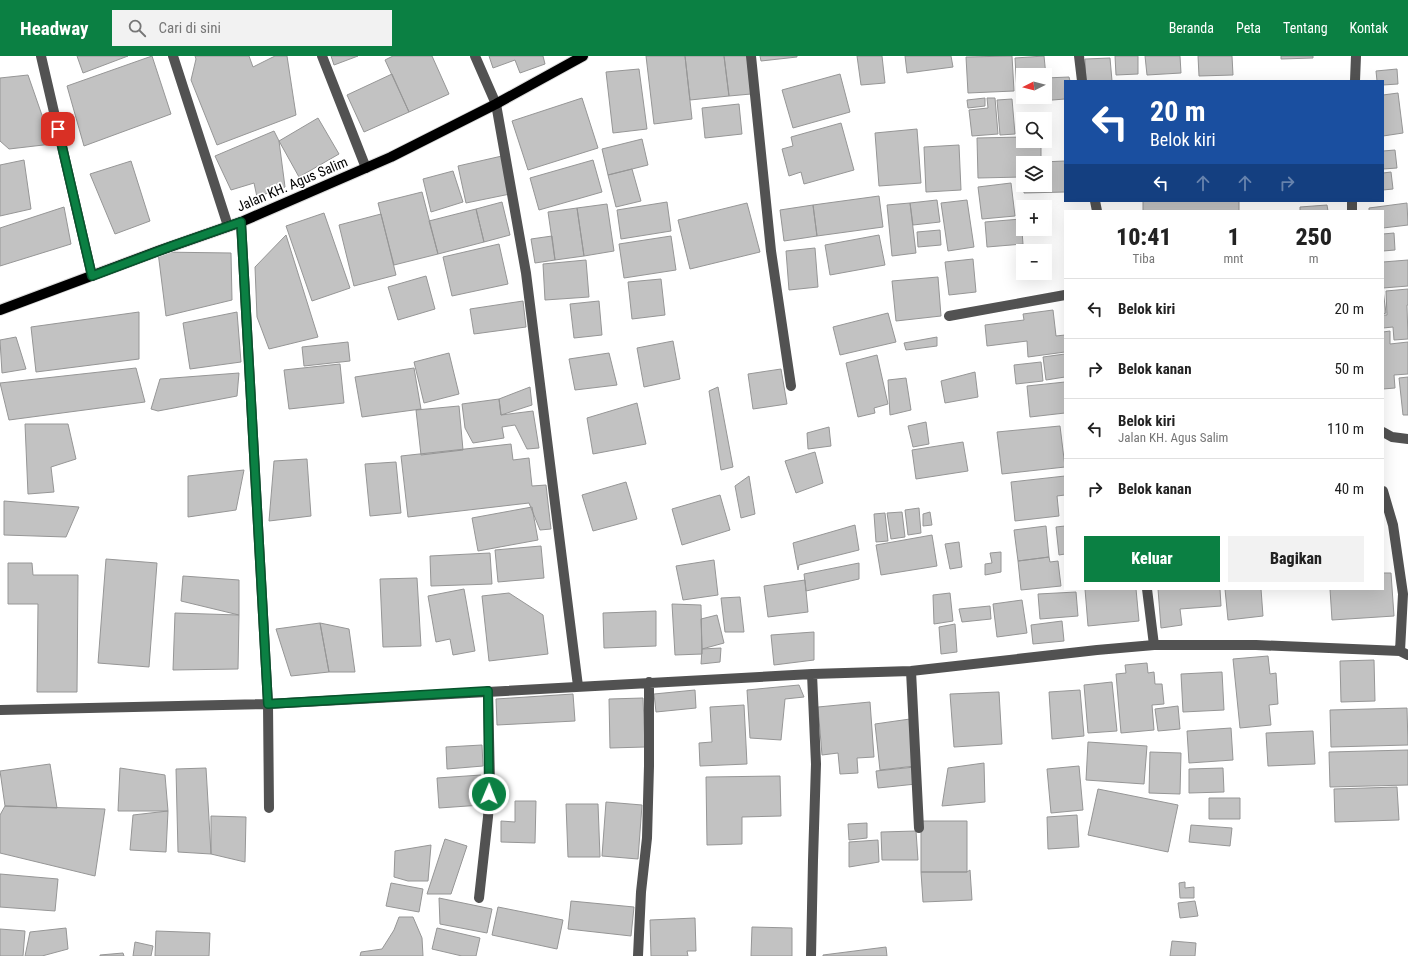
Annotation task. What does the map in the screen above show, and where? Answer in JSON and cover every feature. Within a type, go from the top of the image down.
[{"type":"main road","name":"Jalan KH. Agus Salim","points":[[0,310],[241,222],[366,168],[496,104],[583,56]]},
{"type":"street","points":[[42,56],[92,276]]},
{"type":"street","points":[[173,56],[228,226]]},
{"type":"street","points":[[322,56],[366,168]]},
{"type":"street","points":[[475,56],[496,104],[526,273],[578,686]]},
{"type":"street","points":[[751,56],[771,251],[792,386]]},
{"type":"street","points":[[1079,56],[1082,80]]},
{"type":"street","points":[[1356,56],[1356,80]]},
{"type":"street","points":[[241,222],[268,704],[269,808]]},
{"type":"street","points":[[949,316],[1064,295]]},
{"type":"street","points":[[1384,433],[1392,437],[1408,439]]},
{"type":"street","points":[[0,710],[268,704],[649,682],[911,671],[1154,645],[1256,645],[1404,653],[1403,594],[1393,526],[1384,494]]},
{"type":"street","points":[[1147,590],[1154,645]]},
{"type":"street","points":[[911,671],[919,828]]},
{"type":"street","points":[[811,956],[816,764],[812,674]]},
{"type":"street","points":[[638,956],[641,892],[647,838],[649,682]]},
{"type":"street","points":[[479,898],[488,817],[490,783],[488,691]]},
{"type":"building","points":[[77,56],[128,56],[83,73]]},
{"type":"building","points":[[152,56],[171,114],[84,146],[67,86]]},
{"type":"building","points":[[195,56],[249,56],[253,67],[275,56],[287,56],[296,115],[217,145],[191,80],[196,59]]},
{"type":"building","points":[[331,56],[358,56],[334,65]]},
{"type":"building","points":[[393,56],[432,56],[449,94],[409,112],[385,60]]},
{"type":"building","points":[[489,56],[543,56],[545,64],[520,73],[515,60],[493,68]]},
{"type":"building","points":[[646,56],[685,56],[692,119],[654,124]]},
{"type":"building","points":[[685,56],[724,56],[729,96],[690,100]]},
{"type":"building","points":[[724,56],[747,56],[751,94],[729,96]]},
{"type":"building","points":[[760,56],[797,56],[797,57],[761,61]]},
{"type":"building","points":[[857,56],[882,56],[885,83],[861,85]]},
{"type":"building","points":[[905,56],[951,56],[953,67],[907,73]]},
{"type":"building","points":[[1012,56],[1014,91],[968,93],[966,57]]},
{"type":"building","points":[[1044,56],[1045,68],[1016,68],[1016,75],[1015,58]]},
{"type":"building","points":[[1115,56],[1138,56],[1138,74],[1116,75]]},
{"type":"building","points":[[1145,56],[1180,56],[1181,73],[1147,75]]},
{"type":"building","points":[[1198,56],[1232,56],[1233,75],[1199,76]]},
{"type":"building","points":[[1281,56],[1313,56],[1313,58],[1281,59]]},
{"type":"building","points":[[1110,58],[1112,80],[1086,80],[1085,59]]},
{"type":"building","points":[[639,69],[647,129],[613,133],[606,72]]},
{"type":"building","points":[[1397,69],[1398,84],[1384,85],[1384,80],[1377,80],[1376,71]]},
{"type":"building","points":[[392,74],[409,112],[364,132],[347,95]]},
{"type":"building","points":[[840,74],[850,112],[793,128],[782,90]]},
{"type":"building","points":[[28,75],[52,144],[9,149],[0,141],[0,78]]},
{"type":"building","points":[[1069,77],[1070,80],[1064,80],[1064,99],[1052,100],[1052,78]]},
{"type":"building","points":[[1398,93],[1403,133],[1384,136],[1384,95]]},
{"type":"building","points":[[582,98],[598,148],[528,170],[512,121]]},
{"type":"building","points":[[985,98],[985,106],[968,108],[967,100]]},
{"type":"building","points":[[987,98],[995,98],[998,134],[972,136],[969,110],[988,108]]},
{"type":"building","points":[[1012,99],[1015,134],[1000,135],[997,100]]},
{"type":"building","points":[[739,104],[742,134],[705,138],[702,108]]},
{"type":"building","points":[[318,118],[339,154],[299,177],[279,141]]},
{"type":"building","points":[[841,123],[854,170],[804,184],[801,172],[789,176],[782,149],[793,146],[791,137]]},
{"type":"building","points":[[917,129],[921,183],[879,186],[875,133]]},
{"type":"building","points":[[274,131],[279,141],[285,187],[257,197],[254,183],[231,190],[215,156]]},
{"type":"building","points":[[1016,137],[1016,148],[1041,148],[1041,156],[1016,156],[1016,177],[978,178],[977,138]]},
{"type":"building","points":[[642,139],[648,165],[608,175],[602,149]]},
{"type":"building","points":[[959,145],[961,190],[926,192],[924,147]]},
{"type":"building","points":[[1395,150],[1397,168],[1384,169],[1384,151]]},
{"type":"building","points":[[502,156],[510,194],[466,203],[458,166]]},
{"type":"building","points":[[24,160],[31,209],[0,216],[0,165]]},
{"type":"building","points":[[593,160],[602,192],[539,210],[530,178]]},
{"type":"building","points":[[131,161],[150,221],[115,234],[90,174]]},
{"type":"building","points":[[1064,161],[1064,192],[1024,193],[1052,192],[1052,162]]},
{"type":"building","points":[[632,169],[641,201],[616,207],[608,175]]},
{"type":"building","points":[[453,171],[463,202],[431,212],[423,179]]},
{"type":"building","points":[[1391,172],[1393,189],[1384,190],[1384,173]]},
{"type":"building","points":[[1011,183],[1015,216],[982,219],[978,187]]},
{"type":"building","points":[[422,192],[438,254],[394,265],[378,203]]},
{"type":"building","points":[[879,196],[883,227],[817,236],[813,205]]},
{"type":"building","points":[[937,200],[940,222],[913,225],[910,203]]},
{"type":"building","points":[[967,200],[974,247],[948,251],[941,203]]},
{"type":"building","points":[[502,202],[510,235],[484,242],[476,209]]},
{"type":"building","points":[[667,202],[671,231],[621,239],[617,210]]},
{"type":"building","points":[[1143,202],[1239,202],[1239,210],[1143,210]]},
{"type":"building","points":[[747,203],[760,252],[690,269],[678,220]]},
{"type":"building","points":[[910,203],[916,253],[892,256],[887,205]]},
{"type":"building","points":[[1407,203],[1408,225],[1384,228],[1384,210],[1369,210],[1369,208]]},
{"type":"building","points":[[607,204],[614,251],[584,256],[577,208]]},
{"type":"building","points":[[813,205],[817,236],[784,241],[780,210]]},
{"type":"building","points":[[1327,205],[1328,210],[1300,210],[1300,207]]},
{"type":"building","points":[[64,207],[71,244],[0,266],[0,228]]},
{"type":"building","points":[[577,208],[584,256],[555,260],[548,212]]},
{"type":"building","points":[[476,209],[484,242],[438,254],[429,221]]},
{"type":"building","points":[[324,213],[350,288],[312,301],[286,226]]},
{"type":"building","points":[[381,214],[396,275],[354,286],[339,225]]},
{"type":"building","points":[[1016,219],[1016,236],[1022,236],[1023,244],[987,247],[985,222]]},
{"type":"building","points":[[940,230],[941,245],[918,247],[917,232]]},
{"type":"building","points":[[1394,233],[1395,250],[1384,251],[1384,234]]},
{"type":"building","points":[[286,235],[318,337],[269,349],[257,317],[255,267]]},
{"type":"building","points":[[879,235],[885,265],[830,275],[825,245]]},
{"type":"building","points":[[552,236],[555,260],[535,263],[531,239]]},
{"type":"building","points":[[671,236],[676,270],[624,278],[619,244]]},
{"type":"building","points":[[499,244],[508,284],[452,296],[443,257]]},
{"type":"building","points":[[815,248],[818,287],[789,290],[786,251]]},
{"type":"building","points":[[158,252],[231,253],[232,300],[166,316]]},
{"type":"building","points":[[973,259],[976,292],[949,295],[945,262]]},
{"type":"building","points":[[586,260],[589,297],[545,300],[543,264]]},
{"type":"building","points":[[1408,260],[1408,286],[1384,288],[1384,262]]},
{"type":"building","points":[[426,276],[435,309],[398,320],[388,287]]},
{"type":"building","points":[[938,277],[941,316],[896,321],[892,281]]},
{"type":"building","points":[[661,279],[665,315],[632,319],[628,282]]},
{"type":"building","points":[[1408,289],[1408,339],[1394,340],[1393,327],[1384,328],[1384,315],[1387,315],[1386,291]]},
{"type":"building","points":[[1384,298],[1386,313],[1384,314]]},
{"type":"building","points":[[523,301],[526,327],[474,334],[470,309]]},
{"type":"building","points":[[599,301],[602,335],[574,338],[570,304]]},
{"type":"building","points":[[1053,310],[1056,336],[1064,335],[1064,352],[1028,357],[1027,341],[987,346],[985,325],[1024,320],[1023,314]]},
{"type":"building","points":[[139,312],[139,359],[36,372],[31,327]]},
{"type":"building","points":[[237,312],[241,362],[190,369],[183,323]]},
{"type":"building","points":[[888,313],[896,342],[840,355],[833,327]]},
{"type":"building","points":[[1390,331],[1390,344],[1408,342],[1408,374],[1394,375],[1395,388],[1384,389],[1384,332]]},
{"type":"building","points":[[16,337],[26,369],[2,373],[0,340]]},
{"type":"building","points":[[937,337],[937,346],[906,350],[904,343]]},
{"type":"building","points":[[673,341],[680,379],[644,387],[637,348]]},
{"type":"building","points":[[348,342],[350,361],[304,366],[302,347]]},
{"type":"building","points":[[449,353],[459,394],[424,403],[414,362]]},
{"type":"building","points":[[609,353],[617,385],[575,390],[569,359]]},
{"type":"building","points":[[1064,354],[1064,377],[1046,380],[1043,357]]},
{"type":"building","points":[[877,355],[888,404],[874,408],[875,413],[858,417],[846,363]]},
{"type":"building","points":[[1041,362],[1043,381],[1016,384],[1014,365]]},
{"type":"building","points":[[340,364],[344,403],[289,409],[284,370]]},
{"type":"building","points":[[136,368],[145,402],[9,420],[0,383]]},
{"type":"building","points":[[414,368],[421,409],[362,417],[355,377]]},
{"type":"building","points":[[781,369],[787,404],[753,409],[748,374]]},
{"type":"building","points":[[975,372],[978,397],[945,403],[941,381]]},
{"type":"building","points":[[239,373],[237,396],[158,411],[151,409],[160,379]]},
{"type":"building","points":[[1408,377],[1408,415],[1403,415],[1399,378]]},
{"type":"building","points":[[906,378],[911,410],[890,415],[888,380]]},
{"type":"building","points":[[1064,382],[1064,413],[1030,417],[1027,386]]},
{"type":"building","points":[[530,387],[532,405],[501,415],[499,399]]},
{"type":"building","points":[[718,387],[733,467],[721,470],[709,391]]},
{"type":"building","points":[[499,399],[501,415],[533,411],[539,448],[527,449],[515,425],[502,427],[504,438],[473,443],[465,428],[462,404]]},
{"type":"building","points":[[637,403],[646,444],[593,454],[587,418]]},
{"type":"building","points":[[459,406],[463,450],[421,455],[416,410]]},
{"type":"building","points":[[926,422],[929,444],[913,447],[908,426]]},
{"type":"building","points":[[25,424],[68,424],[76,459],[51,467],[54,492],[28,494]]},
{"type":"building","points":[[1060,426],[1064,467],[1002,474],[997,432]]},
{"type":"building","points":[[829,427],[831,446],[808,449],[807,433]]},
{"type":"building","points":[[963,442],[968,471],[916,479],[912,450]]},
{"type":"building","points":[[511,444],[513,460],[529,458],[532,486],[546,485],[551,529],[540,530],[529,503],[408,517],[401,456]]},
{"type":"building","points":[[815,452],[823,483],[796,493],[785,461]]},
{"type":"building","points":[[307,459],[311,516],[269,521],[274,461]]},
{"type":"building","points":[[396,462],[401,513],[370,516],[365,464]]},
{"type":"building","points":[[244,470],[236,510],[188,517],[188,476]]},
{"type":"building","points":[[749,476],[755,514],[741,518],[735,486]]},
{"type":"building","points":[[1064,476],[1064,495],[1057,496],[1059,516],[1015,521],[1011,482]]},
{"type":"building","points":[[626,482],[637,519],[593,531],[582,495]]},
{"type":"building","points":[[720,495],[730,530],[682,545],[672,509]]},
{"type":"building","points":[[4,501],[79,507],[66,537],[4,535]]},
{"type":"building","points":[[532,507],[538,540],[478,551],[472,518]]},
{"type":"building","points":[[919,508],[921,533],[908,535],[905,510]]},
{"type":"building","points":[[902,512],[905,537],[891,539],[887,513]]},
{"type":"building","points":[[930,512],[932,525],[923,526],[923,514]]},
{"type":"building","points":[[885,513],[888,541],[876,542],[874,514]]},
{"type":"building","points":[[855,525],[859,550],[799,565],[798,570],[793,543]]},
{"type":"building","points":[[1046,526],[1049,557],[1018,561],[1014,530]]},
{"type":"building","points":[[1064,526],[1064,554],[1059,555],[1056,527]]},
{"type":"building","points":[[932,535],[937,566],[881,575],[876,545]]},
{"type":"building","points":[[959,542],[962,567],[950,569],[945,544]]},
{"type":"building","points":[[541,546],[544,578],[498,582],[495,550]]},
{"type":"building","points":[[1001,552],[1001,572],[985,575],[985,564],[992,563],[990,553]]},
{"type":"building","points":[[490,553],[492,584],[431,586],[430,556]]},
{"type":"building","points":[[1049,557],[1050,562],[1058,561],[1061,586],[1021,590],[1018,561]]},
{"type":"building","points":[[106,559],[157,563],[149,667],[98,663]]},
{"type":"building","points":[[714,560],[718,595],[683,600],[676,566]]},
{"type":"building","points":[[8,563],[32,563],[33,575],[78,575],[77,692],[37,692],[38,604],[8,604]]},
{"type":"building","points":[[859,563],[859,579],[806,591],[804,574]]},
{"type":"building","points":[[1384,573],[1391,573],[1394,616],[1332,620],[1330,590],[1384,590]]},
{"type":"building","points":[[183,576],[239,580],[239,615],[181,601]]},
{"type":"building","points":[[417,578],[421,646],[383,647],[380,579]]},
{"type":"building","points":[[805,580],[808,612],[768,617],[764,586]]},
{"type":"building","points":[[464,589],[475,651],[453,655],[450,639],[436,642],[428,596]]},
{"type":"building","points":[[1085,590],[1136,590],[1139,621],[1088,626]]},
{"type":"building","points":[[1158,590],[1220,590],[1221,606],[1180,609],[1182,625],[1161,628]]},
{"type":"building","points":[[1225,590],[1261,590],[1263,616],[1228,620]]},
{"type":"building","points":[[1076,592],[1078,616],[1040,619],[1038,594]]},
{"type":"building","points":[[509,593],[543,615],[548,654],[489,661],[482,596]]},
{"type":"building","points":[[950,593],[953,621],[934,624],[933,595]]},
{"type":"building","points":[[740,597],[744,632],[725,632],[721,598]]},
{"type":"building","points":[[1022,600],[1027,633],[997,637],[993,604]]},
{"type":"building","points":[[672,604],[701,605],[702,654],[675,655]]},
{"type":"building","points":[[990,606],[991,619],[962,622],[959,609]]},
{"type":"building","points":[[656,611],[656,646],[604,648],[603,613]]},
{"type":"building","points":[[175,613],[239,615],[238,669],[173,670]]},
{"type":"building","points":[[717,615],[724,643],[702,649],[701,619]]},
{"type":"building","points":[[1062,621],[1064,641],[1033,644],[1031,625]]},
{"type":"building","points":[[320,623],[329,672],[291,676],[276,629]]},
{"type":"building","points":[[320,623],[349,629],[355,672],[329,672]]},
{"type":"building","points":[[955,624],[957,652],[941,654],[939,627]]},
{"type":"building","points":[[814,632],[814,660],[774,665],[771,635]]},
{"type":"building","points":[[721,648],[720,662],[701,664],[702,649]]},
{"type":"building","points":[[1268,656],[1270,674],[1276,673],[1278,704],[1269,705],[1271,725],[1240,728],[1233,659]]},
{"type":"building","points":[[1374,660],[1375,701],[1341,702],[1340,661]]},
{"type":"building","points":[[1147,663],[1148,673],[1154,672],[1155,684],[1162,684],[1164,704],[1152,705],[1154,730],[1121,733],[1116,674],[1126,673],[1125,665]]},
{"type":"building","points":[[1222,672],[1224,710],[1183,712],[1181,674]]},
{"type":"building","points":[[1112,682],[1117,731],[1088,733],[1084,685]]},
{"type":"building","points":[[799,685],[804,697],[785,699],[781,740],[750,738],[747,690]]},
{"type":"building","points":[[695,690],[696,708],[656,712],[654,694]]},
{"type":"building","points":[[1080,690],[1084,736],[1052,739],[1049,692]]},
{"type":"building","points":[[999,692],[1002,744],[954,747],[950,694]]},
{"type":"building","points":[[573,694],[575,721],[497,725],[496,699]]},
{"type":"building","points":[[643,698],[645,747],[610,748],[609,699]]},
{"type":"building","points":[[870,702],[874,757],[857,758],[858,773],[840,774],[838,753],[822,755],[818,707]]},
{"type":"building","points":[[744,705],[747,764],[700,766],[699,743],[712,742],[710,707]]},
{"type":"building","points":[[1178,706],[1180,729],[1158,731],[1155,709]]},
{"type":"building","points":[[1407,708],[1408,745],[1331,747],[1330,710]]},
{"type":"building","points":[[910,719],[915,766],[880,770],[875,724]]},
{"type":"building","points":[[1231,728],[1233,760],[1189,763],[1187,731]]},
{"type":"building","points":[[1313,731],[1315,764],[1268,766],[1266,733]]},
{"type":"building","points":[[1088,742],[1147,746],[1144,784],[1086,780]]},
{"type":"building","points":[[482,745],[483,766],[447,769],[446,747]]},
{"type":"building","points":[[1408,750],[1408,785],[1330,787],[1329,752]]},
{"type":"building","points":[[1150,752],[1181,753],[1180,794],[1149,793]]},
{"type":"building","points":[[984,763],[985,802],[942,806],[948,768]]},
{"type":"building","points":[[50,764],[57,808],[5,806],[0,771]]},
{"type":"building","points":[[1079,766],[1083,810],[1051,813],[1047,769]]},
{"type":"building","points":[[915,767],[916,784],[878,788],[876,771]]},
{"type":"building","points":[[120,768],[165,775],[168,811],[118,811]]},
{"type":"building","points":[[206,768],[211,854],[178,852],[176,769]]},
{"type":"building","points":[[1223,768],[1224,792],[1189,793],[1189,769]]},
{"type":"building","points":[[481,775],[482,805],[439,808],[437,778]]},
{"type":"building","points":[[780,776],[781,816],[742,817],[742,844],[707,845],[706,777]]},
{"type":"building","points":[[1397,787],[1399,820],[1335,822],[1334,789]]},
{"type":"building","points":[[1098,789],[1178,805],[1168,852],[1088,835]]},
{"type":"building","points":[[1209,798],[1240,798],[1240,819],[1209,819]]},
{"type":"building","points":[[515,801],[536,801],[535,843],[501,842],[501,821],[515,822]]},
{"type":"building","points":[[606,802],[642,805],[638,859],[602,856]]},
{"type":"building","points":[[566,804],[598,804],[600,857],[568,857]]},
{"type":"building","points":[[5,806],[105,809],[95,876],[0,853],[0,815]]},
{"type":"building","points":[[168,811],[166,852],[130,850],[133,815]]},
{"type":"building","points":[[1077,815],[1079,847],[1048,849],[1047,817]]},
{"type":"building","points":[[211,816],[246,817],[245,862],[211,854]]},
{"type":"building","points":[[921,821],[967,821],[967,872],[921,872]]},
{"type":"building","points":[[867,823],[867,838],[849,840],[848,824]]},
{"type":"building","points":[[1191,825],[1232,828],[1230,846],[1189,842]]},
{"type":"building","points":[[916,831],[918,860],[882,860],[881,832]]},
{"type":"building","points":[[445,839],[467,846],[451,894],[427,894]]},
{"type":"building","points":[[878,840],[879,862],[849,867],[849,842]]},
{"type":"building","points":[[431,845],[428,881],[408,881],[394,877],[395,851]]},
{"type":"building","points":[[970,870],[972,900],[923,902],[921,872],[967,872]]},
{"type":"building","points":[[0,874],[58,879],[55,911],[0,907]]},
{"type":"building","points":[[1185,882],[1185,888],[1194,887],[1194,898],[1180,898],[1179,883]]},
{"type":"building","points":[[391,883],[423,889],[419,912],[386,906]]},
{"type":"building","points":[[439,898],[492,909],[487,933],[440,924]]},
{"type":"building","points":[[571,901],[634,907],[631,936],[568,929]]},
{"type":"building","points":[[1195,901],[1198,916],[1180,918],[1178,903]]},
{"type":"building","points":[[498,907],[563,920],[557,949],[492,935]]},
{"type":"building","points":[[399,917],[413,917],[422,938],[423,956],[360,956],[361,952],[382,949],[394,930]]},
{"type":"building","points":[[695,918],[696,951],[687,951],[688,956],[651,956],[650,920]]},
{"type":"building","points":[[752,927],[792,928],[792,956],[751,956]]},
{"type":"building","points":[[66,928],[68,949],[42,956],[25,956],[30,932]]},
{"type":"building","points":[[437,928],[480,938],[476,956],[462,956],[432,949]]},
{"type":"building","points":[[0,929],[25,931],[23,956],[0,956]]},
{"type":"building","points":[[156,931],[210,933],[209,956],[155,956]]},
{"type":"building","points":[[1172,941],[1196,943],[1195,956],[1170,956]]},
{"type":"building","points":[[135,942],[153,946],[151,956],[133,956]]},
{"type":"building","points":[[886,947],[887,956],[823,956],[823,955]]},
{"type":"building","points":[[123,953],[124,956],[100,956],[100,955]]},
{"type":"route","points":[[58,129],[92,276],[241,222],[268,704],[488,691],[489,794]]}]
